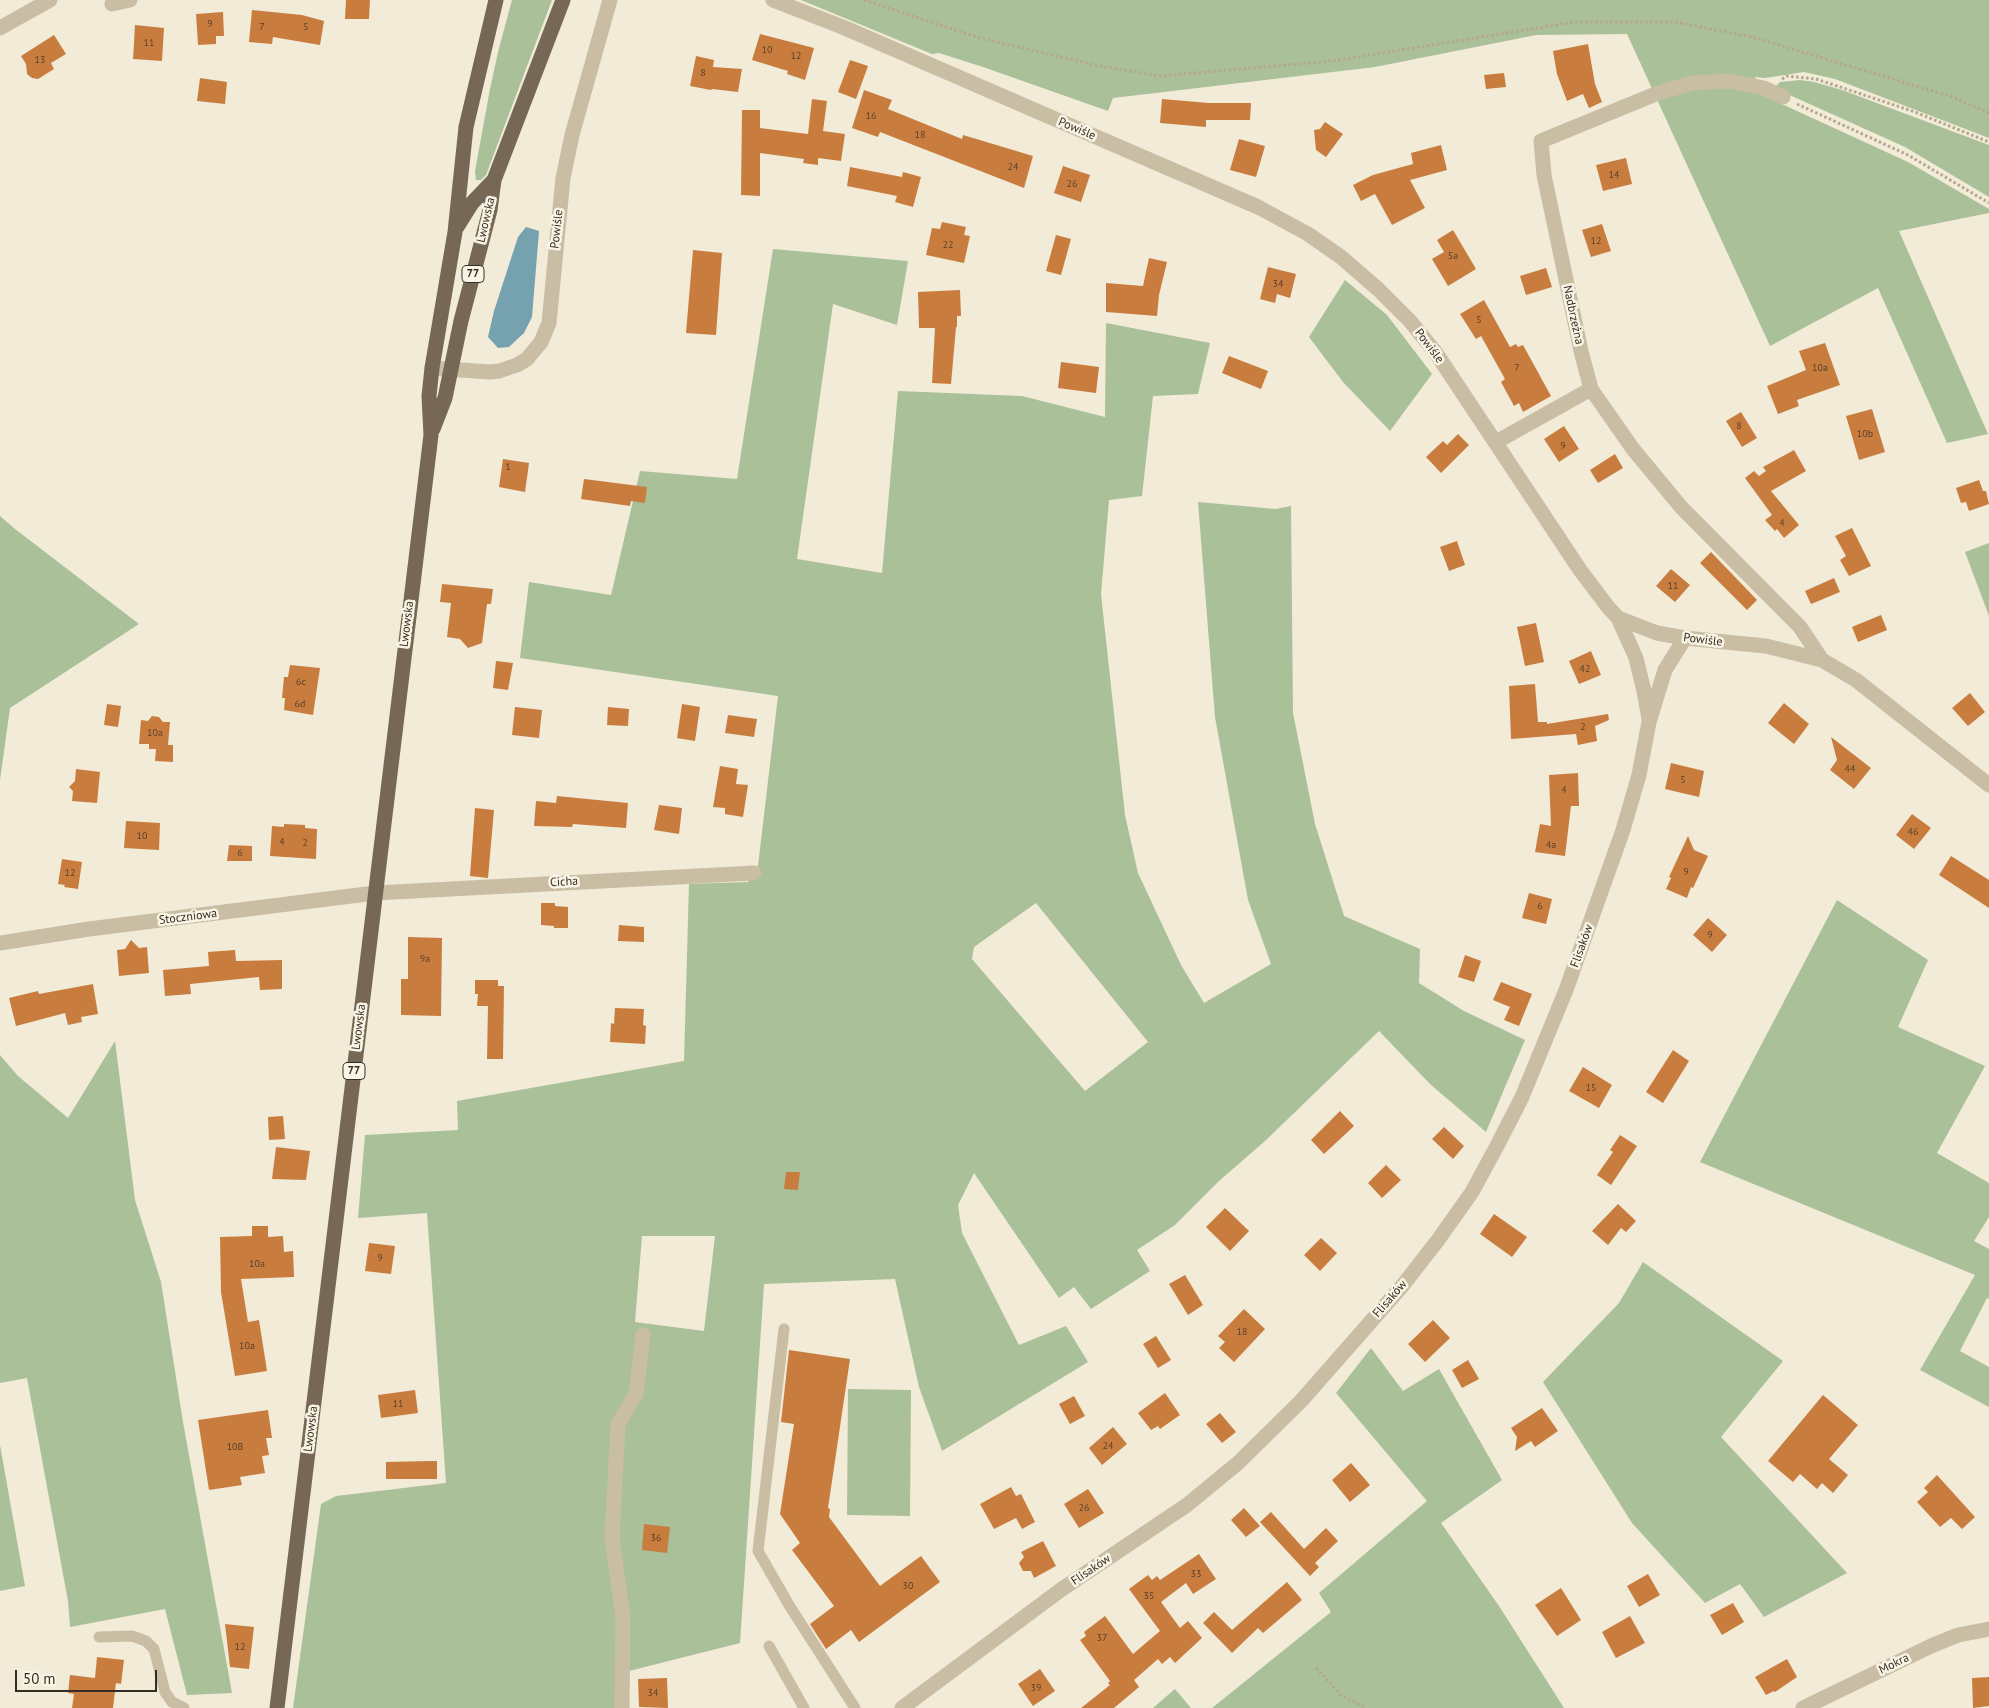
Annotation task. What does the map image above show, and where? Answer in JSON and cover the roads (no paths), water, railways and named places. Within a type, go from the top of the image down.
[{"type":"main road","name":"Lwowska","points":[[278,1708],[431,435],[430,396],[432,368],[455,232],[468,112],[496,0]]},
{"type":"main road","name":"Lwowska","points":[[431,435],[444,398],[463,312],[490,210],[494,180],[564,0]]},
{"type":"main road","name":"Lwowska","points":[[455,232],[472,203],[494,180]]},
{"type":"street","points":[[0,28],[50,0]]},
{"type":"street","points":[[112,4],[130,0]]},
{"type":"street","name":"Powiśle","points":[[432,368],[490,372],[508,369],[528,359],[535,352],[546,332],[549,323],[563,178],[572,135],[610,0]]},
{"type":"street","name":"Powiśle","points":[[773,0],[845,28],[1258,207],[1308,234],[1341,257],[1379,290],[1410,321],[1436,353],[1580,570],[1618,618],[1657,633],[1685,638],[1766,646],[1822,660],[1856,680],[1989,785]]},
{"type":"street","name":"Nadbrzeżna","points":[[1783,98],[1764,88],[1729,81],[1693,83],[1658,92],[1541,142],[1544,175],[1581,351],[1591,389],[1633,449],[1681,507],[1800,627],[1822,660]]},
{"type":"street","points":[[1496,442],[1591,389]]},
{"type":"street","name":"Flisaków","points":[[1618,618],[1636,658],[1649,722]]},
{"type":"street","name":"Flisaków","points":[[902,1708],[1062,1589],[1187,1505],[1238,1463],[1301,1402],[1403,1285],[1438,1240],[1472,1192],[1498,1144],[1522,1097],[1566,990],[1623,830],[1640,775],[1649,722],[1665,670],[1685,638]]},
{"type":"street","name":"Cicha","points":[[375,893],[754,873]]},
{"type":"street","name":"Stoczniowa","points":[[0,942],[375,893]]},
{"type":"street","points":[[622,1708],[622,1617],[612,1538],[618,1424],[636,1394],[643,1336]]},
{"type":"street","name":"Mokra","points":[[1803,1708],[1931,1646],[1958,1635],[1989,1629]]},
{"type":"lane","points":[[784,1329],[758,1551],[789,1605],[855,1708]]},
{"type":"lane","points":[[99,1637],[132,1636],[146,1641],[154,1649],[165,1692],[172,1702],[184,1708]]},
{"type":"lane","points":[[769,1646],[804,1708]]},
{"type":"water","points":[[526,227],[539,231],[532,317],[524,333],[509,347],[498,348],[488,337],[494,311],[518,237]]}]
